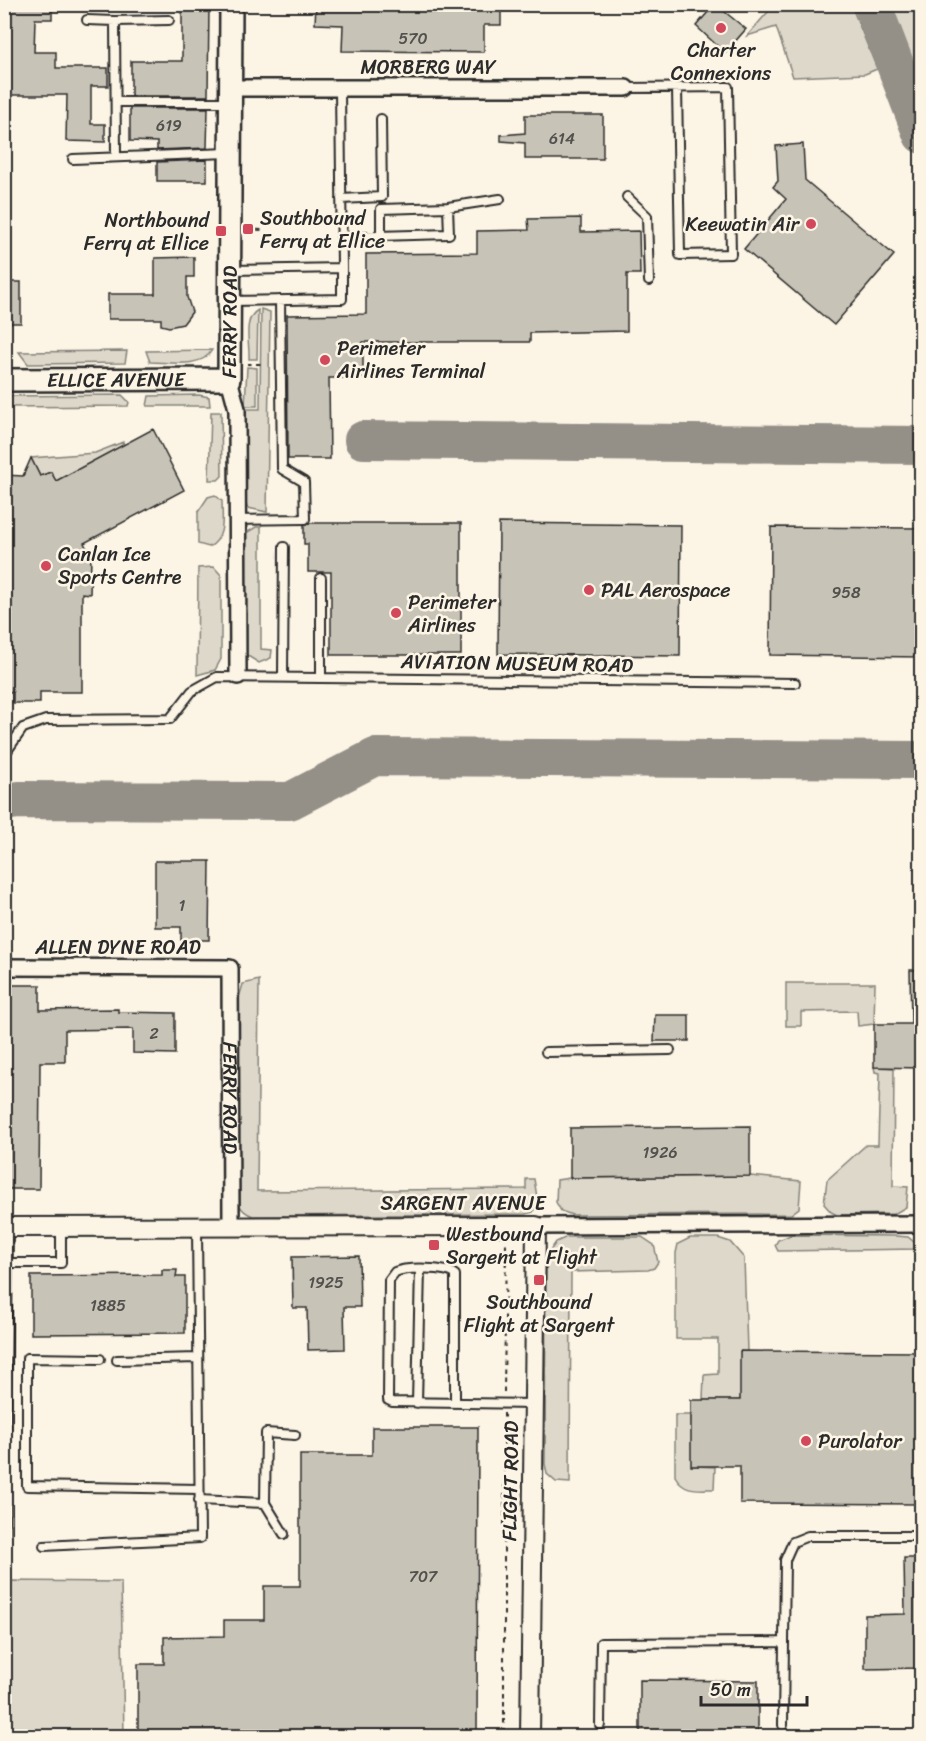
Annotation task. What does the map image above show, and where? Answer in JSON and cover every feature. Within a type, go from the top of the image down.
[{"type":"main road","name":"FERRY ROAD","points":[[229,380],[231,4]]},
{"type":"main road","name":"ELLICE AVENUE","points":[[4,380],[229,380]]},
{"type":"street","name":"MORBERG WAY","points":[[230,95],[340,88],[626,88]]},
{"type":"street","name":"FERRY ROAD","points":[[229,380],[237,409],[238,676]]},
{"type":"street","name":"ALLEN DYNE ROAD","points":[[4,967],[230,968]]},
{"type":"street","name":"FERRY ROAD","points":[[230,968],[231,1226]]},
{"type":"street","name":"SARGENT AVENUE","points":[[6,1227],[921,1224]]},
{"type":"street","name":"FLIGHT ROAD","points":[[530,1737],[536,1226]]},
{"type":"lane","points":[[87,20],[169,20]]},
{"type":"lane","points":[[115,21],[116,157]]},
{"type":"lane","points":[[626,88],[728,87],[731,254],[680,255],[677,88]]},
{"type":"lane","points":[[229,301],[342,299],[340,88]]},
{"type":"lane","points":[[116,102],[230,95]]},
{"type":"lane","points":[[341,198],[382,197],[381,119]]},
{"type":"lane","points":[[73,159],[230,153]]},
{"type":"lane","points":[[627,197],[647,216],[649,281]]},
{"type":"lane","points":[[381,235],[381,209],[448,207],[500,199]]},
{"type":"lane","points":[[341,237],[449,234],[448,207]]},
{"type":"lane","points":[[229,270],[342,268]]},
{"type":"lane","points":[[237,520],[305,519],[304,482],[282,469],[280,300]]},
{"type":"lane","points":[[283,676],[284,547]]},
{"type":"lane","points":[[321,578],[321,677]]},
{"type":"lane","name":"AVIATION MUSEUM ROAD","points":[[4,755],[17,734],[34,723],[46,720],[170,719],[199,686],[217,677],[795,682]]},
{"type":"lane","points":[[546,1052],[670,1050]]},
{"type":"lane","points":[[44,1546],[200,1538],[197,1226]]},
{"type":"lane","points":[[4,1570],[6,1227]]},
{"type":"lane","points":[[6,1263],[61,1263],[61,1227]]},
{"type":"lane","points":[[417,1403],[420,1269]]},
{"type":"lane","points":[[455,1403],[457,1281],[452,1271],[400,1270],[389,1280],[386,1385],[388,1401],[417,1403],[534,1404]]},
{"type":"lane","points":[[100,1359],[27,1358],[27,1486],[199,1489]]},
{"type":"lane","points":[[117,1360],[198,1358]]},
{"type":"lane","points":[[284,1534],[265,1503],[266,1433],[296,1435]]},
{"type":"lane","points":[[199,1500],[265,1503]]},
{"type":"lane","points":[[783,1725],[785,1560],[793,1542],[808,1536],[921,1536]]},
{"type":"lane","points":[[600,1725],[600,1643],[784,1642]]},
{"type":"path","points":[[248,229],[262,230]]},
{"type":"path","points":[[504,1737],[506,1242]]},
{"type":"shaded area","points":[[774,5],[851,5],[877,69],[865,74],[793,77],[776,27],[747,36]]},
{"type":"shaded area","points":[[889,5],[921,5],[921,96]]},
{"type":"shaded area","points":[[261,309],[270,312],[267,512],[248,508],[243,500],[244,409],[260,409]]},
{"type":"shaded area","points":[[258,310],[257,359],[249,359],[248,325],[253,314]]},
{"type":"shaded area","points":[[212,350],[201,360],[184,363],[150,362],[146,351]]},
{"type":"shaded area","points":[[127,351],[125,363],[28,364],[19,352]]},
{"type":"shaded area","points":[[247,367],[257,368],[257,406],[245,406]]},
{"type":"shaded area","points":[[122,395],[129,402],[128,406],[5,407],[5,396]]},
{"type":"shaded area","points":[[199,395],[209,397],[210,406],[147,406],[149,396]]},
{"type":"shaded area","points":[[211,412],[221,412],[222,476],[218,480],[209,480]]},
{"type":"shaded area","points":[[123,442],[124,445],[56,481],[51,472],[40,476],[31,458],[95,453]]},
{"type":"shaded area","points":[[215,495],[222,501],[222,527],[218,538],[209,547],[198,544],[198,512],[208,497]]},
{"type":"shaded area","points":[[256,527],[261,527],[261,649],[272,650],[271,658],[259,663],[243,653],[243,541],[246,533]]},
{"type":"shaded area","points":[[214,567],[221,575],[221,659],[215,670],[197,675],[198,568]]},
{"type":"shaded area","points":[[259,980],[257,1191],[526,1189],[526,1179],[534,1179],[538,1203],[533,1212],[525,1214],[253,1216],[244,1211],[237,1198],[239,998],[243,984]]},
{"type":"shaded area","points":[[786,983],[875,983],[874,1024],[858,1026],[857,1011],[801,1012],[801,1026],[786,1026]]},
{"type":"shaded area","points":[[874,1067],[894,1068],[893,1186],[908,1187],[906,1207],[894,1214],[837,1215],[824,1204],[827,1180],[866,1145],[878,1145],[880,1073],[875,1072]]},
{"type":"shaded area","points":[[750,1176],[801,1181],[799,1208],[791,1214],[572,1215],[561,1211],[556,1202],[557,1180],[570,1178]]},
{"type":"shaded area","points":[[791,1235],[908,1237],[919,1246],[919,1249],[778,1251],[775,1245],[778,1240]]},
{"type":"shaded area","points":[[567,1237],[642,1237],[654,1245],[658,1262],[654,1268],[648,1270],[571,1272],[570,1483],[556,1482],[547,1474],[545,1464],[546,1257],[556,1242]]},
{"type":"shaded area","points":[[690,1238],[718,1238],[730,1242],[744,1258],[747,1351],[740,1400],[703,1400],[704,1375],[718,1374],[718,1339],[676,1339],[676,1253],[678,1244]]},
{"type":"shaded area","points":[[675,1415],[691,1415],[693,1466],[715,1467],[714,1489],[687,1487],[675,1476]]},
{"type":"shaded area","points":[[5,1581],[121,1582],[124,1736],[5,1736]]},
{"type":"building","points":[[4,4],[52,4],[52,19],[35,19],[34,52],[56,52],[56,68],[108,68],[108,86],[91,86],[91,124],[105,124],[105,142],[66,141],[67,95],[4,95]]},
{"type":"building","points":[[316,4],[501,4],[501,25],[484,25],[484,52],[342,51],[343,25],[315,24]]},
{"type":"building","name":"Charter Connexions","points":[[715,4],[746,29],[725,53],[696,26]]},
{"type":"building","points":[[182,5],[209,5],[208,96],[131,96],[131,61],[182,61]]},
{"type":"building","points":[[130,108],[208,108],[207,148],[157,150],[157,142],[130,141]]},
{"type":"building","points":[[525,115],[603,115],[603,159],[525,159],[525,143],[501,141],[501,135],[525,133]]},
{"type":"building","name":"Keewatin Air","points":[[803,144],[805,180],[894,255],[834,325],[744,249],[786,199],[773,187],[778,181],[776,146]]},
{"type":"building","points":[[207,160],[207,181],[157,181],[157,162]]},
{"type":"building","points":[[581,218],[581,232],[639,231],[640,274],[627,274],[627,331],[530,333],[530,342],[363,342],[363,378],[329,378],[330,459],[288,459],[287,315],[366,314],[366,254],[477,253],[477,231],[529,230],[528,219]]},
{"type":"building","points":[[194,257],[194,277],[187,277],[187,297],[192,312],[183,324],[169,327],[161,325],[161,319],[108,319],[108,294],[155,294],[155,258]]},
{"type":"building","points":[[4,282],[21,282],[21,323],[4,323]]},
{"type":"building","name":"Canlan Ice Sports Centre","points":[[153,429],[184,490],[84,543],[91,556],[90,594],[82,593],[82,692],[40,692],[40,703],[13,703],[13,692],[4,692],[4,475],[23,476],[31,458],[40,476],[51,472],[56,481]]},
{"type":"building","name":"Perimeter Airlines","points":[[310,523],[461,523],[461,655],[331,655],[331,572],[308,572],[308,544],[304,544],[304,525]]},
{"type":"building","name":"PAL Aerospace","points":[[499,523],[681,525],[680,656],[498,654]]},
{"type":"building","points":[[771,527],[921,528],[921,657],[770,655]]},
{"type":"building","points":[[155,861],[210,861],[209,940],[181,940],[181,927],[155,927]]},
{"type":"building","points":[[910,970],[921,970],[921,1068],[874,1067],[874,1024],[911,1024]]},
{"type":"building","points":[[4,985],[40,985],[40,1010],[118,1009],[118,1012],[175,1013],[175,1054],[133,1053],[133,1029],[65,1030],[65,1062],[40,1062],[39,1189],[4,1189]]},
{"type":"building","points":[[655,1015],[689,1015],[689,1041],[654,1041]]},
{"type":"building","points":[[750,1126],[750,1176],[570,1178],[570,1128]]},
{"type":"building","points":[[359,1256],[360,1307],[344,1307],[345,1349],[308,1350],[307,1308],[293,1308],[292,1257]]},
{"type":"building","points":[[162,1270],[177,1270],[176,1277],[185,1277],[185,1333],[31,1334],[31,1276],[162,1275]]},
{"type":"building","name":"Purolator","points":[[740,1351],[921,1352],[921,1504],[740,1503],[740,1466],[691,1466],[691,1400],[740,1400]]},
{"type":"building","points":[[372,1427],[478,1427],[477,1737],[138,1737],[138,1664],[164,1664],[164,1637],[224,1636],[224,1620],[264,1620],[264,1586],[300,1586],[300,1455],[372,1455]]},
{"type":"building","points":[[904,1558],[921,1558],[921,1668],[865,1669],[865,1615],[905,1614]]},
{"type":"building","points":[[640,1680],[758,1681],[758,1737],[640,1737]]},
{"type":"taxiway","points":[[872,4],[922,135]]},
{"type":"taxiway","points":[[363,440],[922,445]]},
{"type":"taxiway","points":[[4,802],[19,800],[290,801],[375,757],[922,760]]},
{"type":"place","name":"Charter Connexions","points":[[721,28]]},
{"type":"place","name":"Keewatin Air","points":[[811,224]]},
{"type":"place","name":"Southbound Ferry at Ellice","points":[[248,229]]},
{"type":"place","name":"Northbound Ferry at Ellice","points":[[221,231]]},
{"type":"place","name":"Perimeter Airlines Terminal","points":[[325,360]]},
{"type":"place","name":"Canlan Ice Sports Centre","points":[[46,566]]},
{"type":"place","name":"PAL Aerospace","points":[[589,590]]},
{"type":"place","name":"Perimeter Airlines","points":[[396,613]]},
{"type":"place","name":"Westbound Sargent at Flight","points":[[434,1245]]},
{"type":"place","name":"Southbound Flight at Sargent","points":[[539,1280]]},
{"type":"place","name":"Purolator","points":[[806,1441]]}]
